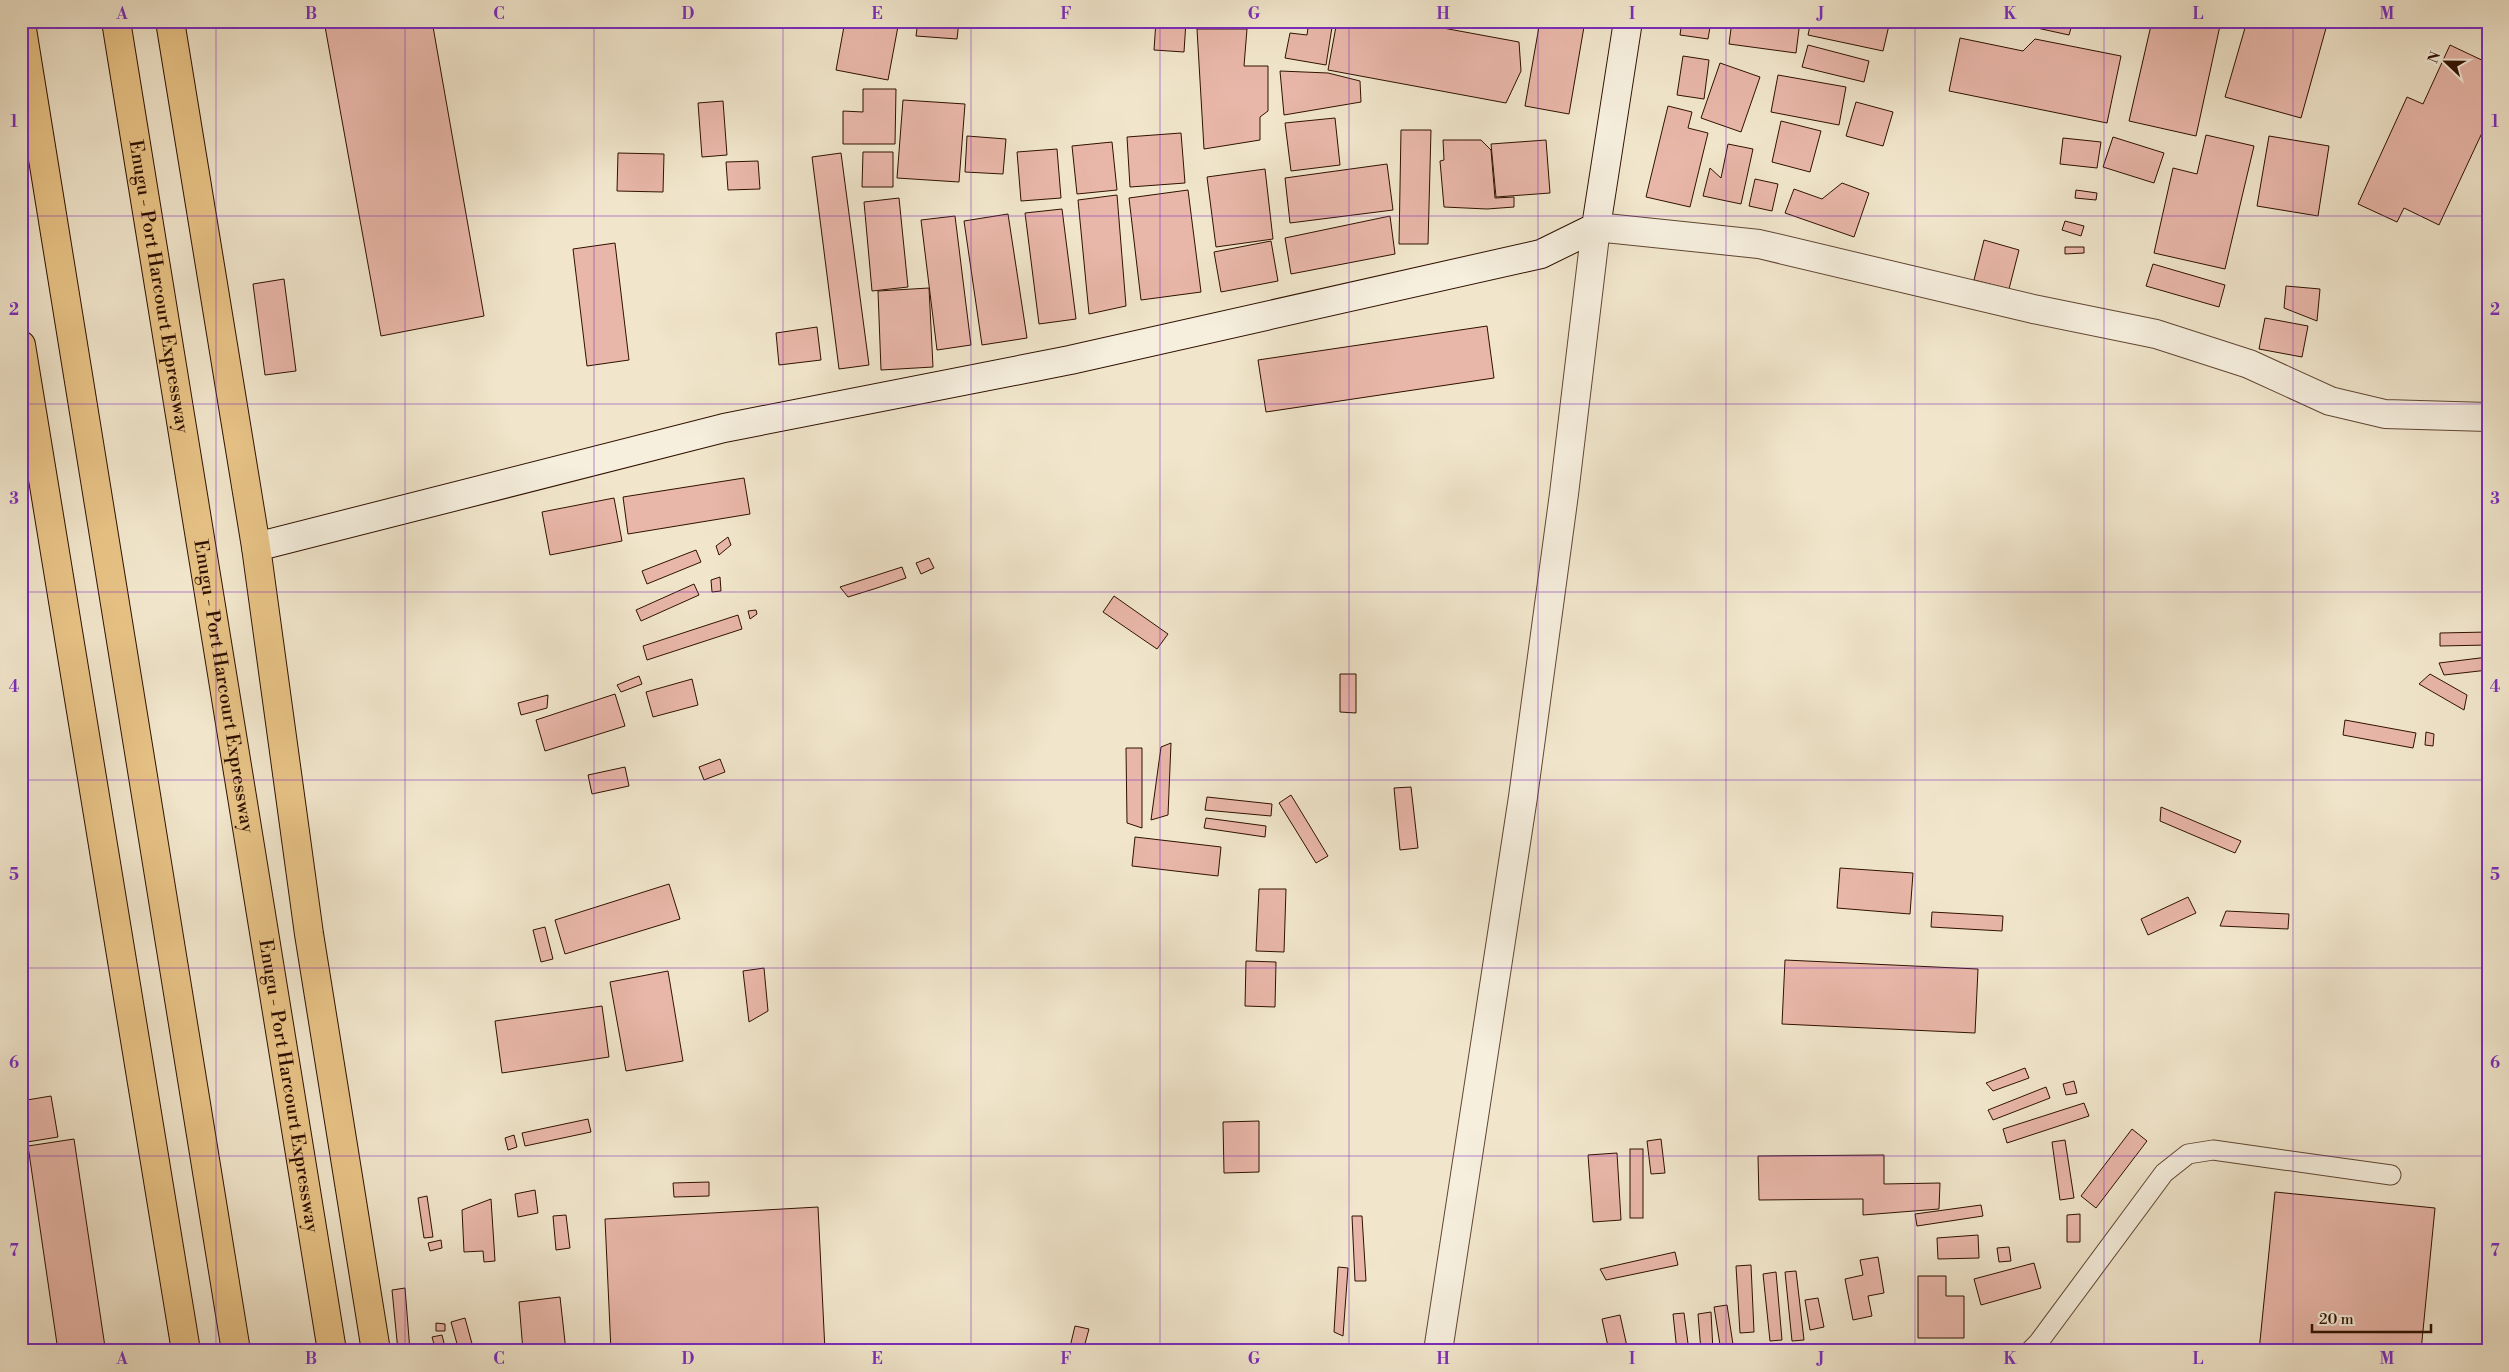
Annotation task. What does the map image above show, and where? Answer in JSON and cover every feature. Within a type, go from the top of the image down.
[{"type":"main road","name":"Enugu - Port Harcourt Expressway","points":[[116,21],[332,1351]]},
{"type":"main road","points":[[170,21],[256,547],[309,934],[376,1351]]},
{"type":"main road","points":[[21,22],[236,1351]]},
{"type":"main road","points":[[21,345],[186,1351]]},
{"type":"street","points":[[1438,1351],[1523,797],[1564,494],[1596,227],[1628,21]]},
{"type":"street","points":[[256,547],[724,428],[1070,360],[1484,268],[1541,254],[1596,227],[1758,244],[2034,309],[2156,334],[2249,364],[2330,401],[2385,414],[2488,417]]},
{"type":"lane","points":[[2030,1351],[2038,1343],[2164,1173],[2188,1154],[2212,1150],[2391,1175]]},
{"type":"building","points":[[324,21],[432,21],[484,316],[381,336]]},
{"type":"building","points":[[845,21],[899,21],[888,80],[836,70]]},
{"type":"building","points":[[918,21],[959,21],[957,39],[916,36]]},
{"type":"building","points":[[1070,21],[1093,21],[1090,28]]},
{"type":"building","points":[[1156,21],[1186,21],[1184,52],[1154,50]]},
{"type":"building","points":[[1309,21],[1333,21],[1326,65],[1285,58],[1290,33],[1307,35]]},
{"type":"building","points":[[1337,21],[1405,21],[1519,42],[1521,71],[1506,103],[1328,70]]},
{"type":"building","points":[[1540,21],[1585,21],[1569,114],[1525,106]]},
{"type":"building","points":[[1682,21],[1711,21],[1708,39],[1680,35]]},
{"type":"building","points":[[1732,21],[1800,21],[1796,53],[1729,44]]},
{"type":"building","points":[[1811,21],[1890,21],[1883,51],[1808,35]]},
{"type":"building","points":[[2005,21],[2073,21],[2069,35]]},
{"type":"building","points":[[2152,21],[2221,21],[2196,136],[2129,121]]},
{"type":"building","points":[[2247,21],[2328,21],[2301,118],[2225,97]]},
{"type":"building","points":[[1197,29],[1247,29],[1244,66],[1268,66],[1268,111],[1260,117],[1260,140],[1204,149]]},
{"type":"building","points":[[1960,38],[2023,51],[2035,39],[2121,56],[2107,123],[1949,91]]},
{"type":"building","points":[[1808,45],[1869,61],[1864,82],[1802,67]]},
{"type":"building","points":[[2450,45],[2488,63],[2488,120],[2439,225],[2404,208],[2397,222],[2358,204],[2407,97],[2423,104]]},
{"type":"building","points":[[1683,56],[1709,60],[1704,99],[1677,95]]},
{"type":"building","points":[[1720,63],[1760,77],[1741,132],[1701,118]]},
{"type":"building","points":[[1280,71],[1328,73],[1360,81],[1361,102],[1284,115]]},
{"type":"building","points":[[1778,75],[1846,87],[1839,125],[1771,112]]},
{"type":"building","points":[[863,89],[896,89],[895,144],[843,144],[843,111],[863,112]]},
{"type":"building","points":[[903,100],[965,104],[959,182],[897,178]]},
{"type":"building","points":[[723,101],[727,155],[702,157],[698,103]]},
{"type":"building","points":[[1856,102],[1893,112],[1883,146],[1846,136]]},
{"type":"building","points":[[1668,106],[1692,112],[1688,128],[1708,133],[1690,207],[1646,197]]},
{"type":"building","points":[[1335,118],[1340,165],[1291,171],[1285,123]]},
{"type":"building","points":[[1781,121],[1821,131],[1810,172],[1772,162]]},
{"type":"building","points":[[1401,130],[1431,130],[1428,244],[1399,244]]},
{"type":"building","points":[[1181,133],[1185,183],[1130,187],[1127,137]]},
{"type":"building","points":[[2206,135],[2254,146],[2225,269],[2154,253],[2173,168],[2197,174]]},
{"type":"building","points":[[967,136],[1006,139],[1003,174],[965,172]]},
{"type":"building","points":[[2269,136],[2329,146],[2318,216],[2257,206]]},
{"type":"building","points":[[2113,137],[2164,153],[2154,183],[2103,167]]},
{"type":"building","points":[[2063,138],[2101,142],[2097,168],[2060,164]]},
{"type":"building","points":[[1443,140],[1481,140],[1491,150],[1495,198],[1514,197],[1514,207],[1487,209],[1444,207],[1440,161],[1444,160]]},
{"type":"building","points":[[1546,140],[1550,193],[1496,197],[1491,144]]},
{"type":"building","points":[[1112,142],[1117,190],[1077,194],[1072,146]]},
{"type":"building","points":[[1728,144],[1753,149],[1741,204],[1703,196],[1710,168],[1721,178]]},
{"type":"building","points":[[1057,149],[1061,198],[1021,201],[1017,152]]},
{"type":"building","points":[[863,152],[893,152],[893,187],[862,187]]},
{"type":"building","points":[[618,153],[664,154],[663,192],[617,191]]},
{"type":"building","points":[[841,153],[869,365],[839,369],[812,157]]},
{"type":"building","points":[[758,161],[760,189],[728,190],[726,162]]},
{"type":"building","points":[[1387,164],[1393,210],[1290,223],[1285,178]]},
{"type":"building","points":[[1265,169],[1273,239],[1216,247],[1207,177]]},
{"type":"building","points":[[1755,179],[1778,184],[1772,211],[1749,206]]},
{"type":"building","points":[[1842,183],[1869,193],[1854,237],[1785,213],[1794,189],[1822,199]]},
{"type":"building","points":[[1188,190],[1201,292],[1141,300],[1129,198]]},
{"type":"building","points":[[2076,190],[2097,193],[2096,200],[2075,198]]},
{"type":"building","points":[[1117,195],[1126,306],[1089,314],[1078,200]]},
{"type":"building","points":[[899,198],[908,287],[872,291],[864,202]]},
{"type":"building","points":[[1062,209],[1076,319],[1039,324],[1025,213]]},
{"type":"building","points":[[1008,214],[1027,338],[982,345],[964,221]]},
{"type":"building","points":[[955,216],[971,345],[937,350],[921,220]]},
{"type":"building","points":[[1390,216],[1395,254],[1291,274],[1285,238]]},
{"type":"building","points":[[2065,221],[2084,226],[2081,236],[2062,230]]},
{"type":"building","points":[[1984,240],[2019,250],[2009,289],[1974,280]]},
{"type":"building","points":[[1271,241],[1278,281],[1221,292],[1214,252]]},
{"type":"building","points":[[615,243],[629,360],[587,366],[573,249]]},
{"type":"building","points":[[2065,247],[2084,247],[2084,253],[2065,254]]},
{"type":"building","points":[[2153,264],[2225,285],[2219,307],[2146,286]]},
{"type":"building","points":[[284,279],[296,371],[265,375],[253,284]]},
{"type":"building","points":[[2286,286],[2320,289],[2317,321],[2284,308]]},
{"type":"building","points":[[929,288],[933,367],[881,370],[878,291]]},
{"type":"building","points":[[2265,318],[2308,326],[2302,357],[2259,349]]},
{"type":"building","points":[[1487,326],[1494,378],[1266,412],[1258,360]]},
{"type":"building","points":[[817,327],[821,360],[779,365],[776,333]]},
{"type":"building","points":[[744,478],[750,514],[628,534],[623,497]]},
{"type":"building","points":[[614,498],[622,541],[550,555],[542,512]]},
{"type":"building","points":[[728,537],[731,545],[719,555],[716,546]]},
{"type":"building","points":[[696,550],[701,562],[647,584],[642,571]]},
{"type":"building","points":[[929,558],[934,568],[921,574],[916,563]]},
{"type":"building","points":[[902,567],[906,578],[877,588],[848,597],[840,587]]},
{"type":"building","points":[[720,577],[721,591],[712,592],[711,580]]},
{"type":"building","points":[[694,584],[699,595],[641,621],[636,610]]},
{"type":"building","points":[[1114,596],[1168,634],[1157,649],[1103,612]]},
{"type":"building","points":[[756,610],[757,614],[750,619],[748,611]]},
{"type":"building","points":[[738,615],[742,629],[647,660],[643,646]]},
{"type":"building","points":[[2488,632],[2488,645],[2440,646],[2440,633]]},
{"type":"building","points":[[2488,657],[2488,670],[2444,675],[2439,663]]},
{"type":"building","points":[[1340,674],[1356,674],[1356,713],[1340,712]]},
{"type":"building","points":[[2430,674],[2467,695],[2464,710],[2419,684]]},
{"type":"building","points":[[639,676],[642,684],[621,692],[617,685]]},
{"type":"building","points":[[692,679],[698,705],[653,717],[646,692]]},
{"type":"building","points":[[615,694],[625,726],[545,751],[536,720]]},
{"type":"building","points":[[548,695],[547,708],[521,715],[518,703]]},
{"type":"building","points":[[2345,720],[2416,733],[2413,748],[2343,735]]},
{"type":"building","points":[[2426,732],[2434,734],[2433,746],[2425,745]]},
{"type":"building","points":[[1171,743],[1168,815],[1151,820],[1161,747]]},
{"type":"building","points":[[1126,748],[1142,748],[1142,828],[1127,823]]},
{"type":"building","points":[[720,759],[725,772],[704,780],[699,767]]},
{"type":"building","points":[[625,767],[629,786],[592,794],[588,775]]},
{"type":"building","points":[[1411,787],[1418,848],[1400,850],[1394,788]]},
{"type":"building","points":[[1291,795],[1328,856],[1316,863],[1279,803]]},
{"type":"building","points":[[1207,797],[1272,804],[1271,816],[1205,810]]},
{"type":"building","points":[[2161,807],[2241,841],[2235,853],[2160,821]]},
{"type":"building","points":[[1206,818],[1266,826],[1265,837],[1204,828]]},
{"type":"building","points":[[1135,837],[1221,847],[1218,876],[1132,866]]},
{"type":"building","points":[[1840,868],[1913,873],[1910,914],[1837,908]]},
{"type":"building","points":[[669,884],[680,919],[565,954],[555,920]]},
{"type":"building","points":[[1259,889],[1286,889],[1284,952],[1256,951]]},
{"type":"building","points":[[2188,897],[2196,913],[2148,935],[2141,919]]},
{"type":"building","points":[[2226,911],[2289,914],[2288,929],[2220,926]]},
{"type":"building","points":[[1932,912],[2003,916],[2002,931],[1931,927]]},
{"type":"building","points":[[545,927],[553,959],[541,962],[533,930]]},
{"type":"building","points":[[1785,960],[1978,969],[1975,1033],[1782,1024]]},
{"type":"building","points":[[1246,961],[1276,962],[1275,1007],[1245,1006]]},
{"type":"building","points":[[764,968],[768,1011],[749,1022],[743,971]]},
{"type":"building","points":[[668,971],[683,1061],[626,1071],[610,982]]},
{"type":"building","points":[[602,1006],[609,1057],[502,1073],[495,1021]]},
{"type":"building","points":[[2025,1068],[2029,1078],[1993,1091],[1986,1083]]},
{"type":"building","points":[[2074,1081],[2077,1093],[2066,1095],[2063,1084]]},
{"type":"building","points":[[2046,1087],[2050,1098],[1993,1120],[1988,1110]]},
{"type":"building","points":[[51,1096],[58,1137],[21,1143],[21,1101]]},
{"type":"building","points":[[2084,1103],[2089,1116],[2007,1143],[2003,1129]]},
{"type":"building","points":[[588,1119],[591,1132],[525,1146],[522,1133]]},
{"type":"building","points":[[1259,1121],[1259,1172],[1224,1173],[1223,1122]]},
{"type":"building","points":[[2132,1129],[2147,1141],[2096,1208],[2081,1196]]},
{"type":"building","points":[[514,1135],[517,1147],[508,1150],[505,1138]]},
{"type":"building","points":[[74,1139],[105,1347],[58,1351],[28,1146]]},
{"type":"building","points":[[1661,1139],[1665,1173],[1651,1174],[1647,1141]]},
{"type":"building","points":[[2065,1140],[2074,1198],[2060,1200],[2052,1142]]},
{"type":"building","points":[[1630,1149],[1643,1149],[1643,1218],[1630,1218]]},
{"type":"building","points":[[1617,1153],[1621,1220],[1593,1222],[1588,1155]]},
{"type":"building","points":[[1884,1155],[1884,1184],[1940,1183],[1939,1209],[1863,1215],[1863,1199],[1759,1200],[1758,1156]]},
{"type":"building","points":[[709,1182],[709,1196],[674,1197],[673,1183]]},
{"type":"building","points":[[535,1190],[538,1213],[518,1217],[515,1194]]},
{"type":"building","points":[[2275,1192],[2435,1208],[2421,1351],[2259,1351]]},
{"type":"building","points":[[427,1196],[433,1237],[424,1238],[418,1198]]},
{"type":"building","points":[[491,1199],[495,1261],[484,1262],[483,1251],[464,1252],[462,1210]]},
{"type":"building","points":[[1981,1205],[1983,1216],[1917,1226],[1915,1214]]},
{"type":"building","points":[[818,1207],[825,1351],[611,1351],[605,1219]]},
{"type":"building","points":[[2080,1214],[2080,1242],[2067,1242],[2067,1215]]},
{"type":"building","points":[[566,1215],[570,1248],[556,1250],[553,1216]]},
{"type":"building","points":[[1352,1216],[1362,1216],[1366,1281],[1355,1281]]},
{"type":"building","points":[[1978,1235],[1979,1258],[1938,1259],[1937,1238]]},
{"type":"building","points":[[441,1240],[442,1248],[430,1251],[428,1243]]},
{"type":"building","points":[[2009,1247],[2011,1261],[1999,1262],[1997,1248]]},
{"type":"building","points":[[1675,1252],[1678,1265],[1606,1280],[1600,1269]]},
{"type":"building","points":[[1878,1257],[1884,1293],[1868,1296],[1872,1316],[1853,1320],[1845,1279],[1863,1275],[1860,1260]]},
{"type":"building","points":[[2034,1263],[2041,1288],[1981,1305],[1974,1279]]},
{"type":"building","points":[[1751,1265],[1754,1332],[1740,1333],[1736,1266]]},
{"type":"building","points":[[1338,1267],[1348,1268],[1343,1336],[1334,1332]]},
{"type":"building","points":[[1796,1271],[1804,1340],[1792,1341],[1785,1272]]},
{"type":"building","points":[[1776,1272],[1782,1340],[1770,1341],[1763,1274]]},
{"type":"building","points":[[1918,1276],[1946,1276],[1946,1296],[1964,1296],[1964,1338],[1918,1338]]},
{"type":"building","points":[[405,1288],[410,1351],[398,1351],[392,1290]]},
{"type":"building","points":[[560,1297],[566,1351],[523,1351],[519,1302]]},
{"type":"building","points":[[1818,1298],[1824,1327],[1810,1330],[1805,1300]]},
{"type":"building","points":[[1727,1305],[1734,1351],[1721,1351],[1714,1307]]},
{"type":"building","points":[[1711,1312],[1713,1351],[1701,1351],[1698,1314]]},
{"type":"building","points":[[1684,1313],[1689,1351],[1677,1351],[1673,1314]]},
{"type":"building","points":[[1620,1315],[1628,1351],[1609,1351],[1602,1319]]},
{"type":"building","points":[[465,1318],[474,1351],[459,1351],[451,1322]]},
{"type":"building","points":[[436,1323],[445,1324],[445,1331],[436,1331]]},
{"type":"building","points":[[1075,1326],[1089,1329],[1083,1351],[1069,1351]]},
{"type":"building","points":[[442,1335],[446,1351],[436,1351],[432,1337]]},
{"type":"building","points":[[1831,1345],[1832,1351],[1765,1351],[1765,1350]]}]
